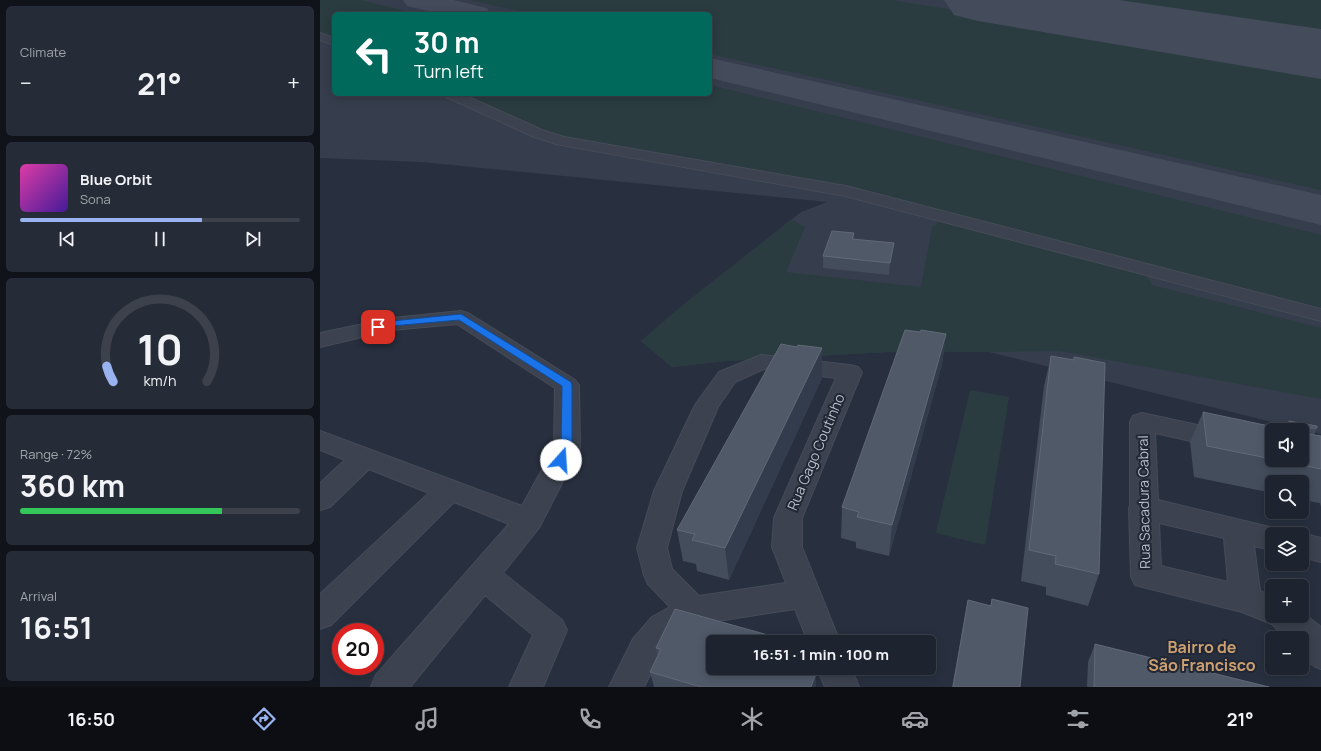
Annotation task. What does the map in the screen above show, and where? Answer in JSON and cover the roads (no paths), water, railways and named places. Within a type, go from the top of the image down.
[{"type":"street","points":[[320,36],[332,41]]},
{"type":"street","points":[[456,96],[561,141],[846,191],[1321,315]]},
{"type":"street","points":[[320,340],[392,324],[461,317],[567,385],[567,448],[529,520],[388,687]]},
{"type":"street","name":"Rua Gago Coutinho","points":[[693,611],[659,575],[652,548],[668,492],[707,405],[727,377],[761,362],[850,372],[788,518],[787,547],[821,635]]},
{"type":"street","name":"Rua Sacadura Cabral","points":[[1259,604],[1146,576],[1142,422],[1265,448]]},
{"type":"street","points":[[320,440],[529,520]]},
{"type":"street","points":[[320,499],[365,457]]},
{"type":"street","points":[[320,614],[450,489]]},
{"type":"street","points":[[1144,508],[1265,536]]},
{"type":"street","points":[[1238,530],[1259,604]]},
{"type":"street","points":[[1309,547],[1321,550]]},
{"type":"street","points":[[483,575],[551,630],[526,687]]},
{"type":"street","points":[[626,687],[645,650],[663,627],[693,611],[804,594]]},
{"type":"street","points":[[1292,623],[1313,641],[1321,654]]},
{"type":"street","points":[[837,675],[842,687]]},
{"type":"district","name":"Bairro de São Francisco","points":[[1202,656]]}]
